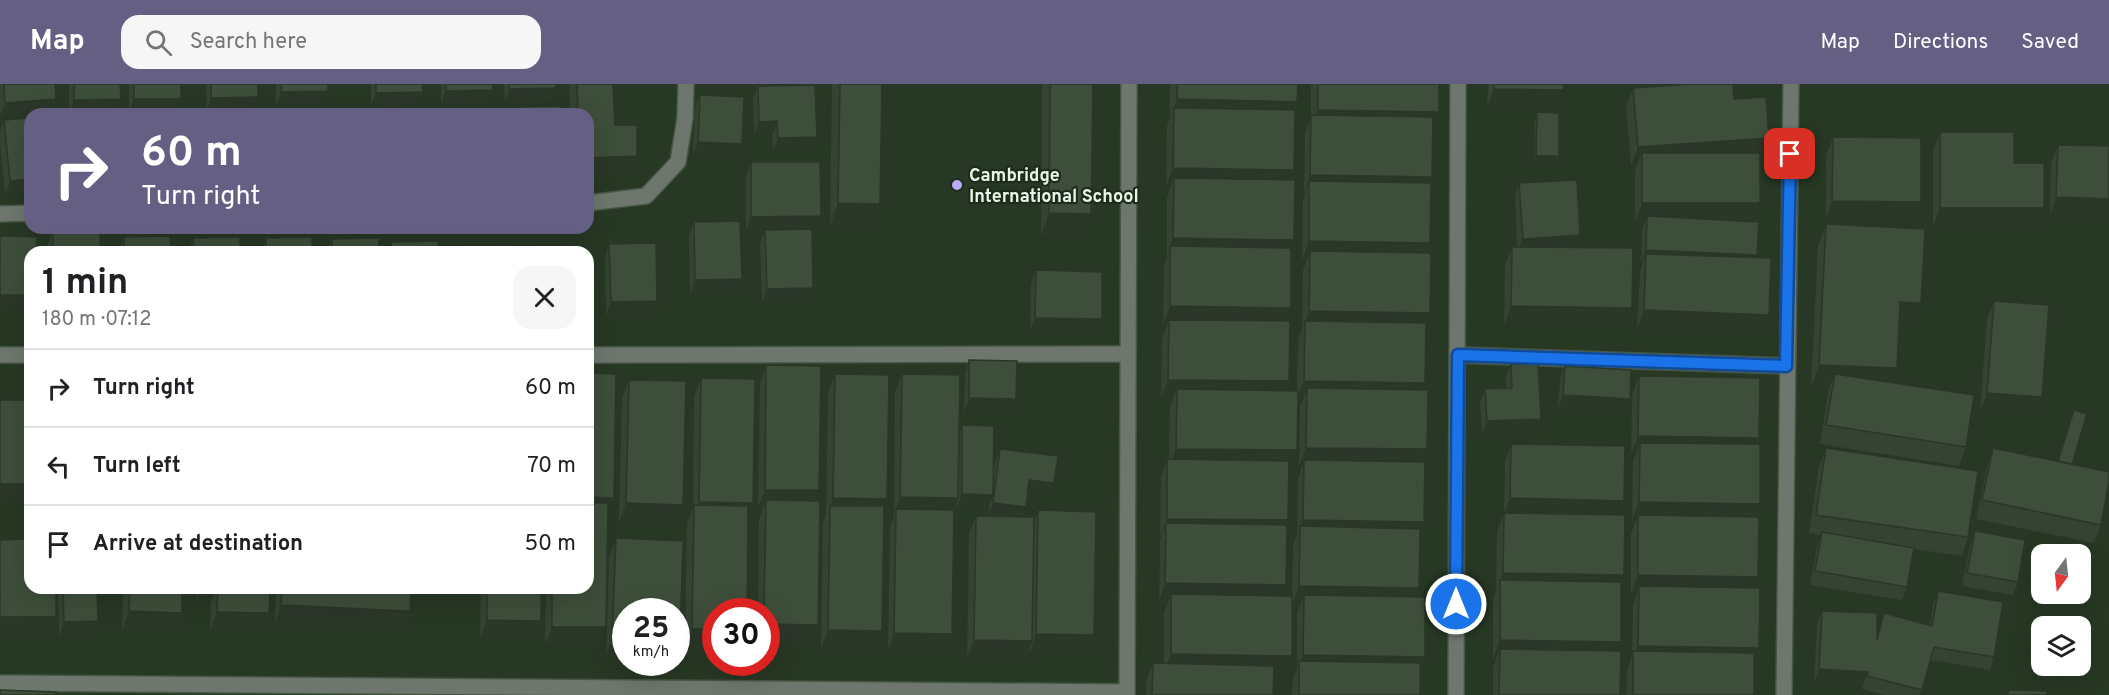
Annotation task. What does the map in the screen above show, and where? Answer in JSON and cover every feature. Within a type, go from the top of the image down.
[{"type":"street","points":[[594,202],[646,196],[678,162],[685,118],[686,84]]},
{"type":"street","points":[[0,684],[1127,693],[1129,84]]},
{"type":"street","points":[[1456,695],[1458,84]]},
{"type":"street","points":[[1784,695],[1791,84]]},
{"type":"street","points":[[0,214],[24,213]]},
{"type":"street","points":[[594,355],[1128,354]]},
{"type":"street","points":[[0,355],[24,355]]},
{"type":"street","points":[[1458,355],[1786,366]]},
{"type":"building","points":[[4,84],[55,84],[56,99],[5,103]]},
{"type":"building","points":[[74,84],[120,84],[121,99],[74,100]]},
{"type":"building","points":[[134,84],[181,84],[181,99],[134,99]]},
{"type":"building","points":[[211,84],[258,84],[258,97],[211,98]]},
{"type":"building","points":[[281,84],[328,84],[328,91],[281,92]]},
{"type":"building","points":[[376,84],[422,84],[423,92],[376,93]]},
{"type":"building","points":[[446,84],[493,84],[493,90],[446,91]]},
{"type":"building","points":[[509,84],[556,84],[556,88],[509,89]]},
{"type":"building","points":[[577,84],[613,84],[615,125],[637,125],[637,156],[594,158],[594,108],[578,108]]},
{"type":"building","points":[[840,84],[882,84],[880,204],[838,203]]},
{"type":"building","points":[[1050,84],[1093,84],[1091,214],[1049,213]]},
{"type":"building","points":[[1177,84],[1298,84],[1297,102],[1177,99]]},
{"type":"building","points":[[1318,84],[1439,84],[1439,112],[1318,110]]},
{"type":"building","points":[[1494,84],[1564,84],[1563,90],[1494,89]]},
{"type":"building","points":[[1733,84],[1734,99],[1766,97],[1769,138],[1638,147],[1633,88]]},
{"type":"building","points":[[815,85],[817,137],[778,138],[777,121],[759,122],[758,86]]},
{"type":"building","points":[[700,95],[744,97],[742,144],[698,142]]},
{"type":"building","points":[[562,106],[562,108],[515,108]]},
{"type":"building","points":[[1174,108],[1295,110],[1294,170],[1173,168]]},
{"type":"building","points":[[1537,112],[1559,113],[1559,156],[1536,156]]},
{"type":"building","points":[[1311,115],[1433,117],[1432,177],[1310,175]]},
{"type":"building","points":[[24,118],[24,180],[10,181],[4,120]]},
{"type":"building","points":[[1940,132],[2014,132],[2014,163],[2044,163],[2044,208],[1940,208]]},
{"type":"building","points":[[1833,137],[1921,138],[1921,202],[1832,201]]},
{"type":"building","points":[[2058,145],[2109,146],[2109,199],[2056,197]]},
{"type":"building","points":[[1642,153],[1760,153],[1760,203],[1642,203]]},
{"type":"building","points":[[751,162],[820,162],[821,216],[751,217]]},
{"type":"building","points":[[1174,178],[1295,180],[1294,240],[1173,238]]},
{"type":"building","points":[[1577,180],[1580,235],[1523,239],[1519,183]]},
{"type":"building","points":[[1309,181],[1431,183],[1430,243],[1309,241]]},
{"type":"building","points":[[1647,216],[1759,222],[1757,255],[1646,250]]},
{"type":"building","points":[[740,221],[742,279],[695,280],[694,222]]},
{"type":"building","points":[[1826,224],[1925,229],[1921,303],[1900,302],[1897,368],[1819,365]]},
{"type":"building","points":[[812,229],[813,288],[767,289],[765,230]]},
{"type":"building","points":[[53,234],[100,234],[100,246],[53,246]]},
{"type":"building","points":[[0,236],[37,237],[36,246],[24,246],[24,295],[0,295]]},
{"type":"building","points":[[170,236],[171,246],[124,246],[124,237]]},
{"type":"building","points":[[240,237],[240,246],[194,246],[193,238]]},
{"type":"building","points":[[312,237],[312,246],[266,246],[266,238]]},
{"type":"building","points":[[379,238],[379,246],[333,246],[332,239]]},
{"type":"building","points":[[438,241],[438,246],[391,246],[391,242]]},
{"type":"building","points":[[656,243],[657,301],[611,302],[609,244]]},
{"type":"building","points":[[508,245],[508,246],[461,246]]},
{"type":"building","points":[[581,245],[581,246],[534,246]]},
{"type":"building","points":[[1170,246],[1291,248],[1291,308],[1170,306]]},
{"type":"building","points":[[1512,247],[1633,248],[1632,308],[1511,306]]},
{"type":"building","points":[[1310,251],[1431,253],[1430,313],[1309,311]]},
{"type":"building","points":[[1646,254],[1771,258],[1769,315],[1644,310]]},
{"type":"building","points":[[1036,270],[1102,272],[1102,319],[1035,318]]},
{"type":"building","points":[[1994,301],[2049,305],[2042,397],[1987,393]]},
{"type":"building","points":[[1169,320],[1290,321],[1289,381],[1168,380]]},
{"type":"building","points":[[1305,321],[1426,323],[1425,383],[1304,381]]},
{"type":"building","points":[[969,360],[1017,361],[1016,399],[969,398]]},
{"type":"building","points":[[1511,364],[1538,364],[1541,419],[1487,421],[1485,389],[1512,388]]},
{"type":"building","points":[[766,365],[821,366],[819,490],[765,490]]},
{"type":"building","points":[[1565,366],[1631,370],[1630,399],[1563,395]]},
{"type":"building","points":[[594,373],[616,374],[614,498],[594,497]]},
{"type":"building","points":[[835,374],[889,375],[887,499],[833,498]]},
{"type":"building","points":[[902,374],[960,375],[958,498],[900,497]]},
{"type":"building","points":[[1835,374],[1974,395],[1966,447],[1826,425]]},
{"type":"building","points":[[1639,376],[1760,378],[1759,438],[1638,436]]},
{"type":"building","points":[[701,378],[755,379],[753,503],[699,502]]},
{"type":"building","points":[[629,380],[686,381],[683,505],[626,503]]},
{"type":"building","points":[[1307,388],[1428,390],[1427,449],[1306,448]]},
{"type":"building","points":[[1177,389],[1298,391],[1297,450],[1176,449]]},
{"type":"building","points":[[0,400],[24,400],[24,484],[0,484]]},
{"type":"building","points":[[2074,410],[2087,414],[2072,464],[2058,461]]},
{"type":"building","points":[[962,425],[994,426],[993,495],[962,494]]},
{"type":"building","points":[[1640,443],[1760,444],[1760,504],[1639,502]]},
{"type":"building","points":[[1511,444],[1625,446],[1624,501],[1510,498]]},
{"type":"building","points":[[1826,448],[1978,471],[1968,537],[1816,515]]},
{"type":"building","points":[[1993,448],[2109,472],[2101,525],[1982,500]]},
{"type":"building","points":[[1000,449],[1058,456],[1054,483],[1029,480],[1026,507],[993,503]]},
{"type":"building","points":[[1167,459],[1289,461],[1288,520],[1167,519]]},
{"type":"building","points":[[1304,460],[1425,462],[1424,522],[1303,520]]},
{"type":"building","points":[[766,500],[820,501],[818,625],[780,624],[780,598],[764,598]]},
{"type":"building","points":[[594,503],[608,503],[606,627],[552,627],[552,594],[594,594]]},
{"type":"building","points":[[694,505],[748,506],[747,598],[702,598],[702,629],[692,629]]},
{"type":"building","points":[[830,506],[884,506],[882,631],[828,630]]},
{"type":"building","points":[[896,509],[954,510],[952,634],[894,633]]},
{"type":"building","points":[[1038,510],[1096,512],[1094,635],[1036,634]]},
{"type":"building","points":[[1504,513],[1625,515],[1624,575],[1503,573]]},
{"type":"building","points":[[1638,515],[1759,517],[1758,577],[1638,575]]},
{"type":"building","points":[[976,516],[1034,517],[1032,641],[974,640]]},
{"type":"building","points":[[1166,523],[1287,525],[1286,585],[1165,583]]},
{"type":"building","points":[[1300,526],[1420,529],[1419,588],[1299,586]]},
{"type":"building","points":[[1975,531],[2025,540],[2018,582],[1967,573]]},
{"type":"building","points":[[1822,532],[1914,548],[1907,587],[1815,571]]},
{"type":"building","points":[[616,538],[683,541],[681,598],[614,598]]},
{"type":"building","points":[[24,539],[24,594],[56,594],[56,617],[0,617],[0,540]]},
{"type":"building","points":[[1500,580],[1621,582],[1621,642],[1500,640]]},
{"type":"building","points":[[1639,586],[1760,588],[1759,648],[1638,646]]},
{"type":"building","points":[[1938,591],[2003,602],[1994,657],[1934,647],[1922,690],[1867,676],[1868,672],[1819,669],[1822,611],[1877,613],[1877,640],[1884,613],[1932,626]]},
{"type":"building","points":[[63,594],[97,594],[98,621],[64,622]]},
{"type":"building","points":[[130,594],[182,594],[182,613],[129,611]]},
{"type":"building","points":[[218,594],[270,594],[269,613],[217,612]]},
{"type":"building","points":[[282,594],[411,594],[410,611],[281,605]]},
{"type":"building","points":[[487,594],[541,594],[541,621],[487,620]]},
{"type":"building","points":[[1171,594],[1292,596],[1292,656],[1171,654]]},
{"type":"building","points":[[1304,595],[1425,597],[1425,657],[1303,655]]},
{"type":"building","points":[[1500,649],[1621,651],[1620,695],[1499,695]]},
{"type":"building","points":[[1633,651],[1754,653],[1754,695],[1633,695]]},
{"type":"building","points":[[1299,661],[1420,663],[1420,695],[1299,695]]},
{"type":"building","points":[[1153,663],[1274,666],[1273,695],[1152,695]]},
{"type":"building","points":[[0,690],[56,692],[56,695],[0,695]]},
{"type":"building","points":[[2008,690],[2047,691],[2047,695],[2008,695]]},
{"type":"place","name":"Cambridge International School","points":[[957,185]]},
{"type":"route","points":[[1456,604],[1458,355],[1786,366],[1790,154]]}]
